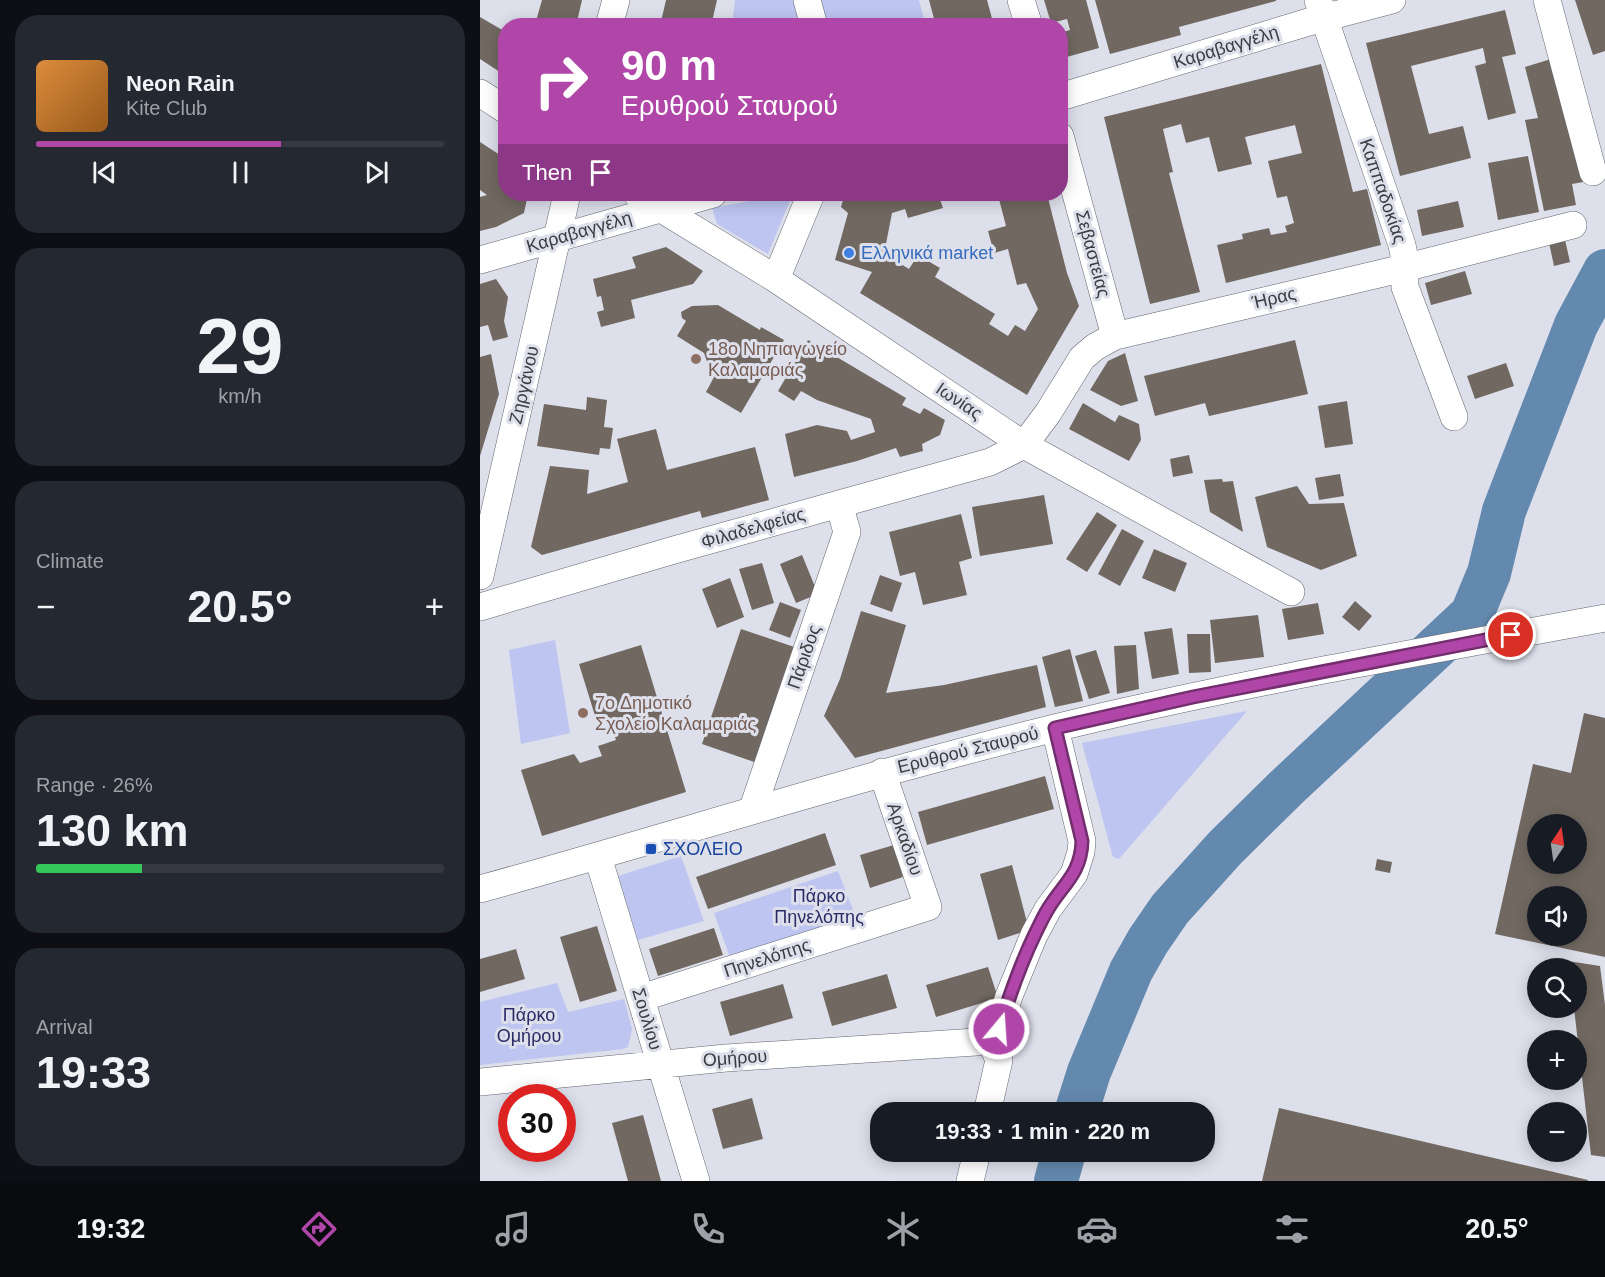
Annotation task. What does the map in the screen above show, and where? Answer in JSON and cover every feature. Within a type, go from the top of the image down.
[{"type":"street","points":[[611,18],[616,0]]},
{"type":"street","points":[[807,0],[812,18]]},
{"type":"street","points":[[1021,0],[1027,18]]},
{"type":"street","name":"Καραβαγγέλη","points":[[1068,94],[1321,9],[1392,0]]},
{"type":"street","points":[[1547,0],[1593,172]]},
{"type":"street","name":"Καππαδοκίας","points":[[1321,9],[1402,245],[1405,287],[1454,417]]},
{"type":"street","points":[[480,93],[498,105]]},
{"type":"street","name":"Σεβαστείας","points":[[1068,165],[1116,336]]},
{"type":"street","name":"Ζηργάνου","points":[[480,576],[565,201]]},
{"type":"street","name":"Ιωνίας","points":[[650,201],[776,279],[1024,445],[1291,592]]},
{"type":"street","name":"Καραβαγγέλη","points":[[480,260],[688,201]]},
{"type":"street","points":[[776,279],[808,201]]},
{"type":"street","name":"Ήρας","points":[[1024,445],[1048,413],[1082,358],[1095,347],[1116,336],[1404,268],[1573,225]]},
{"type":"street","name":"Φιλαδελφείας","points":[[480,607],[990,462],[1024,445]]},
{"type":"street","name":"Πάριδος","points":[[752,811],[847,532],[839,504]]},
{"type":"street","name":"Ερυθρού Σταυρού","points":[[480,889],[882,772],[1055,728],[1371,662],[1605,618]]},
{"type":"street","points":[[989,1102],[999,1060],[990,1039],[999,1029],[1009,996],[1034,935],[1048,909],[1074,874],[1082,852],[1082,841],[1055,728]]},
{"type":"street","name":"Αρκαδίου","points":[[882,772],[928,907]]},
{"type":"street","name":"Σουλίου","points":[[598,856],[696,1181]]},
{"type":"street","name":"Πηνελόπης","points":[[641,998],[928,907]]},
{"type":"street","name":"Ομήρου","points":[[480,1082],[726,1058],[976,1042],[990,1039]]},
{"type":"street","points":[[970,1181],[975,1162]]},
{"type":"green space","points":[[735,0],[919,0],[924,18],[733,18]]},
{"type":"green space","points":[[750,201],[790,201],[768,254],[717,224],[712,208]]},
{"type":"green space","points":[[555,640],[570,733],[521,744],[509,650]]},
{"type":"green space","points":[[1247,711],[1119,859],[1113,857],[1082,743]]},
{"type":"green space","points":[[681,856],[704,921],[638,940],[618,876]]},
{"type":"green space","name":"Πάρκο Πηνελόπης","points":[[838,871],[858,923],[732,963],[714,913]]},
{"type":"green space","name":"Πάρκο Ομήρου","points":[[557,983],[568,1012],[624,999],[632,1029],[628,1047],[480,1065],[480,1002]]},
{"type":"building","points":[[542,0],[582,0],[578,18],[537,18]]},
{"type":"building","points":[[666,0],[717,0],[713,18],[662,18]]},
{"type":"building","points":[[929,0],[987,0],[992,18],[934,18]]},
{"type":"building","points":[[1044,0],[1086,0],[1099,48],[1068,57],[1068,31],[1070,30],[1068,18],[1049,18]]},
{"type":"building","points":[[1095,0],[1276,1],[1179,27],[1181,35],[1110,54]]},
{"type":"building","points":[[1575,0],[1605,0],[1605,51],[1593,55]]},
{"type":"building","points":[[1505,10],[1516,54],[1502,57],[1516,113],[1488,120],[1475,66],[1486,63],[1483,48],[1411,66],[1429,134],[1463,126],[1471,158],[1400,176],[1366,43]]},
{"type":"building","points":[[480,17],[498,28],[498,71],[480,59]]},
{"type":"building","points":[[1551,59],[1568,112],[1583,182],[1572,184],[1576,205],[1544,211],[1525,120],[1538,118],[1525,67]]},
{"type":"building","points":[[1321,64],[1353,192],[1367,189],[1381,245],[1226,283],[1217,245],[1243,239],[1242,234],[1269,228],[1271,235],[1287,232],[1285,226],[1294,223],[1287,196],[1277,198],[1268,161],[1302,153],[1295,125],[1245,137],[1252,164],[1218,172],[1209,137],[1186,143],[1181,124],[1163,129],[1173,172],[1169,173],[1200,292],[1150,304],[1104,117]]},
{"type":"building","points":[[480,142],[498,154],[498,201],[527,201],[524,213],[496,227],[480,231],[480,197],[487,195],[480,190]]},
{"type":"building","points":[[1528,156],[1539,212],[1498,220],[1488,163]]},
{"type":"building","points":[[843,201],[940,201],[943,208],[908,218],[905,209],[892,213],[884,254],[909,269],[918,255],[940,268],[935,277],[995,314],[989,324],[1008,336],[1015,325],[1025,331],[1038,309],[1026,283],[1017,285],[1008,249],[994,253],[988,231],[1006,226],[1000,201],[1049,201],[1067,273],[1079,306],[1027,395],[860,293],[872,272],[835,260],[848,213],[841,207]]},
{"type":"building","points":[[1458,201],[1464,227],[1422,236],[1417,210]]},
{"type":"building","points":[[1564,235],[1570,262],[1554,266],[1548,238]]},
{"type":"building","points":[[666,247],[703,271],[693,284],[631,300],[635,318],[601,327],[597,312],[604,310],[601,296],[597,297],[593,279],[636,268],[632,257]]},
{"type":"building","points":[[1465,271],[1472,294],[1431,305],[1425,283]]},
{"type":"building","points":[[496,279],[508,297],[504,321],[508,337],[493,341],[488,325],[480,327],[480,284]]},
{"type":"building","points":[[718,305],[760,330],[761,327],[784,340],[741,413],[706,392],[713,379],[704,353],[677,336],[686,321],[682,318],[681,312],[692,306]]},
{"type":"building","points":[[808,340],[906,398],[902,405],[920,414],[924,408],[945,420],[940,435],[922,444],[923,451],[900,457],[896,448],[857,461],[794,477],[785,434],[817,425],[847,431],[851,440],[875,432],[871,419],[817,400],[801,391],[794,401],[778,391]]},
{"type":"building","points":[[1295,340],[1308,394],[1209,416],[1205,403],[1155,416],[1144,376]]},
{"type":"building","points":[[1125,353],[1138,401],[1121,406],[1090,390],[1108,361]]},
{"type":"building","points":[[491,354],[499,394],[480,456],[480,357]]},
{"type":"building","points":[[1506,363],[1514,386],[1475,399],[1467,376]]},
{"type":"building","points":[[587,397],[607,400],[604,427],[613,428],[610,449],[600,448],[599,455],[537,446],[544,404],[586,410]]},
{"type":"building","points":[[1347,401],[1353,444],[1325,448],[1318,406]]},
{"type":"building","points":[[1083,403],[1115,422],[1119,415],[1139,424],[1141,440],[1129,461],[1069,429]]},
{"type":"building","points":[[656,429],[667,470],[755,447],[769,500],[702,518],[700,511],[542,555],[531,547],[550,466],[589,470],[587,494],[628,482],[617,439]]},
{"type":"building","points":[[1189,455],[1193,473],[1173,477],[1170,459]]},
{"type":"building","points":[[1340,474],[1344,496],[1319,500],[1315,478]]},
{"type":"building","points":[[1222,479],[1223,482],[1233,481],[1243,532],[1210,512],[1204,480]]},
{"type":"building","points":[[1297,486],[1309,504],[1344,503],[1357,556],[1321,570],[1267,547],[1255,497]]},
{"type":"building","points":[[1044,495],[1053,544],[980,556],[972,507]]},
{"type":"building","points":[[1097,512],[1117,525],[1087,572],[1066,559]]},
{"type":"building","points":[[961,514],[972,558],[959,562],[967,595],[923,605],[915,572],[900,576],[889,532]]},
{"type":"building","points":[[1122,529],[1144,541],[1120,586],[1098,574]]},
{"type":"building","points":[[1154,549],[1187,563],[1175,592],[1142,578]]},
{"type":"building","points":[[802,555],[818,594],[796,603],[780,564]]},
{"type":"building","points":[[762,563],[774,603],[752,610],[739,569]]},
{"type":"building","points":[[880,575],[902,583],[892,612],[870,604]]},
{"type":"building","points":[[730,578],[744,617],[717,628],[702,589]]},
{"type":"building","points":[[1355,601],[1372,616],[1359,631],[1342,617]]},
{"type":"building","points":[[780,602],[801,610],[790,638],[769,630]]},
{"type":"building","points":[[1318,603],[1324,634],[1288,640],[1282,609]]},
{"type":"building","points":[[861,611],[906,625],[886,693],[944,685],[1037,665],[1046,707],[855,758],[824,716],[840,679]]},
{"type":"building","points":[[1258,615],[1264,657],[1215,663],[1210,620]]},
{"type":"building","points":[[1172,628],[1179,674],[1152,679],[1144,632]]},
{"type":"building","points":[[741,629],[800,649],[760,764],[702,744]]},
{"type":"building","points":[[1187,634],[1210,634],[1211,672],[1189,673]]},
{"type":"building","points":[[641,645],[686,792],[542,836],[521,770],[574,754],[580,763],[602,756],[598,746],[616,740],[608,716],[596,719],[579,664]]},
{"type":"building","points":[[1136,645],[1139,689],[1117,694],[1114,646]]},
{"type":"building","points":[[1070,649],[1083,701],[1055,707],[1042,657]]},
{"type":"building","points":[[1096,650],[1110,693],[1089,699],[1075,656]]},
{"type":"building","points":[[1584,713],[1605,718],[1605,957],[1552,946],[1587,946],[1587,886],[1527,886],[1527,941],[1495,934],[1533,764],[1571,773]]},
{"type":"building","points":[[1045,776],[1054,809],[927,845],[918,812]]},
{"type":"building","points":[[825,833],[836,865],[708,909],[696,877]]},
{"type":"building","points":[[894,845],[903,877],[870,888],[860,855]]},
{"type":"building","points":[[1377,859],[1392,862],[1390,873],[1375,870]]},
{"type":"building","points":[[1012,865],[1029,930],[998,940],[980,874]]},
{"type":"building","points":[[597,926],[617,991],[580,1002],[560,937]]},
{"type":"building","points":[[714,928],[723,955],[658,976],[649,949]]},
{"type":"building","points":[[516,949],[525,979],[480,992],[480,959]]},
{"type":"building","points":[[1587,964],[1600,966],[1605,1005],[1605,1157],[1591,1155],[1587,1102],[1585,1102],[1583,1090],[1587,1090],[1587,1030],[1577,1030],[1575,1018],[1587,1018]]},
{"type":"building","points":[[988,967],[998,998],[936,1017],[926,985]]},
{"type":"building","points":[[887,974],[897,1008],[832,1026],[822,992]]},
{"type":"building","points":[[783,984],[793,1018],[730,1036],[720,1002]]},
{"type":"building","points":[[752,1098],[763,1139],[723,1149],[712,1109]]},
{"type":"building","points":[[1279,1108],[1588,1180],[1588,1181],[1262,1181]]},
{"type":"building","points":[[643,1115],[661,1181],[628,1181],[612,1123]]},
{"type":"waterway","points":[[1079,1102],[1089,1072],[1131,971],[1170,909],[1225,848],[1287,787],[1472,614],[1489,573],[1504,511],[1576,325],[1605,271]]},
{"type":"waterway","points":[[1056,1181],[1061,1162]]},
{"type":"place","name":"Ελληνικά market","points":[[849,253]]},
{"type":"place","name":"18ο Νηπιαγωγείο Καλαμαριάς","points":[[696,359]]},
{"type":"place","name":"7o Δημοτικό Σχολείο Καλαμαριάς","points":[[583,713]]},
{"type":"place","name":"ΣΧΟΛΕΙΟ","points":[[651,849]]},
{"type":"route","points":[[999,1029],[1009,996],[1034,935],[1048,909],[1074,874],[1082,852],[1082,841],[1055,728],[1193,697],[1511,635]]}]
